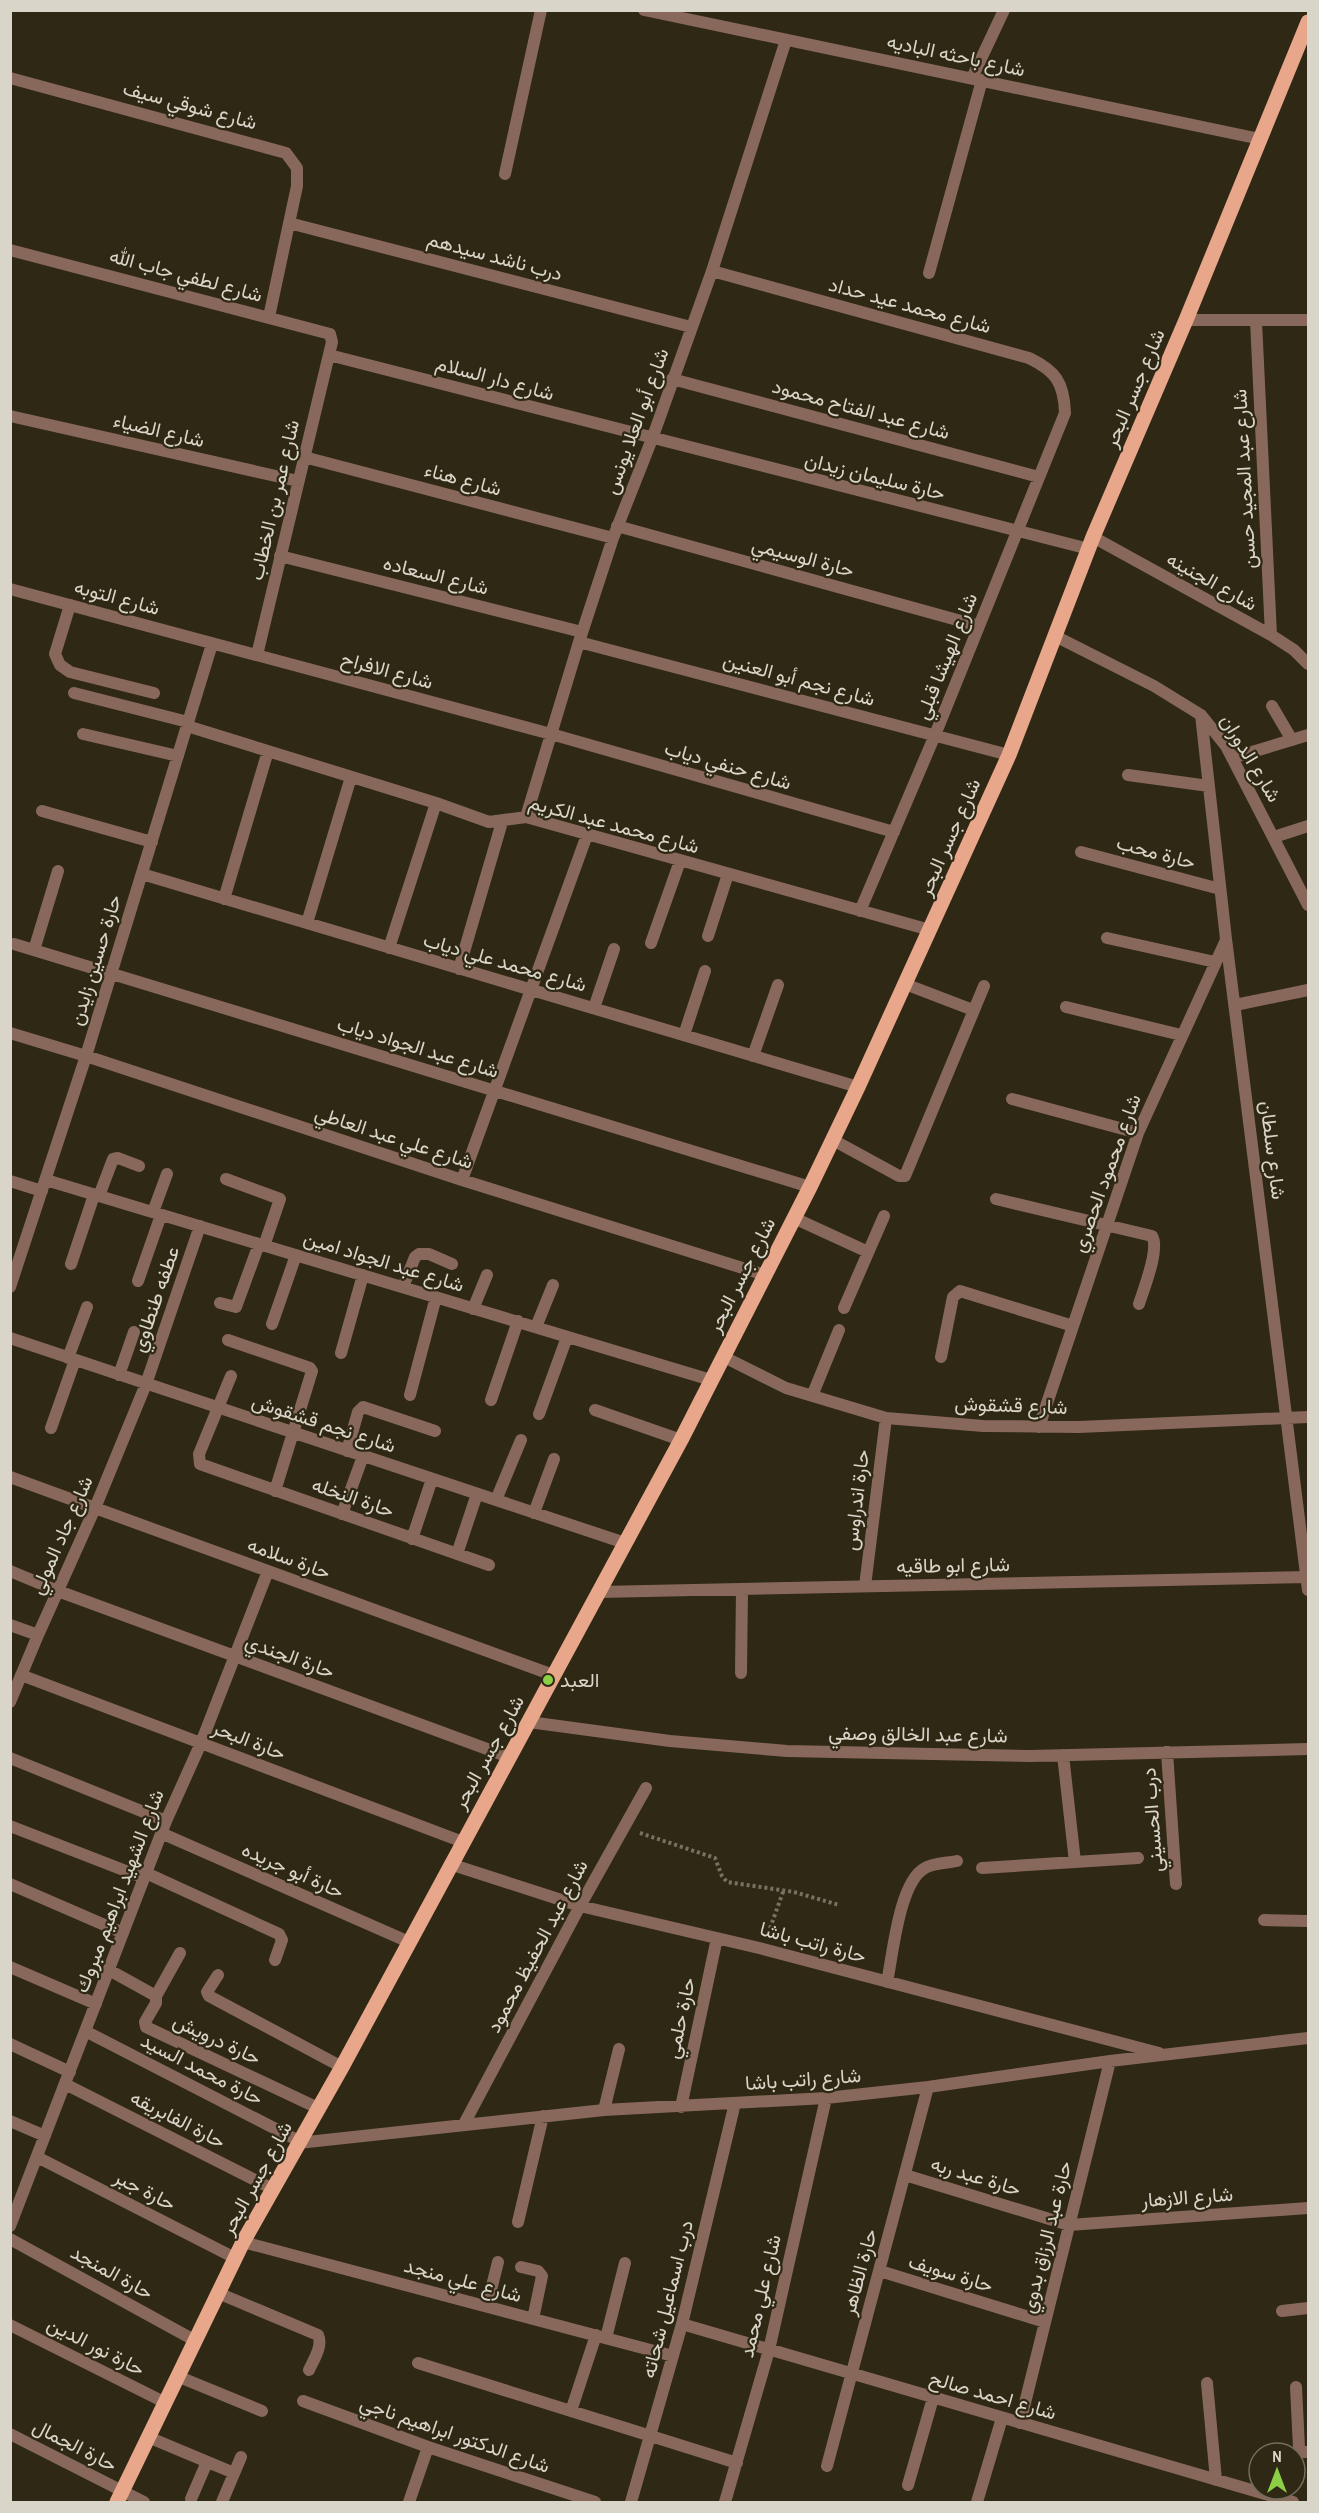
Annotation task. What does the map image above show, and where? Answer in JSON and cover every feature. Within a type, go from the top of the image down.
[{"type":"main road","name":"شارع جسر البحر","points":[[120,2497],[243,2242],[342,2067],[681,1440],[833,1140],[1010,754],[1091,543],[1186,320],[1308,22]]},
{"type":"street","points":[[505,174],[541,10]]},
{"type":"street","name":"شارع باحثه الباديه","points":[[644,10],[1260,139]]},
{"type":"street","points":[[929,273],[977,79],[1004,10]]},
{"type":"street","name":"شارع أبو العلا يونس","points":[[526,818],[580,637],[615,532],[652,439],[711,271],[786,40]]},
{"type":"street","name":"شارع شوقي سيف","points":[[10,78],[286,153],[297,168],[297,186],[269,317]]},
{"type":"street","name":"درب ناشد سيدهم","points":[[289,223],[691,327]]},
{"type":"street","name":"شارع لطفي جاب الله","points":[[10,250],[327,331],[332,338],[328,355]]},
{"type":"street","name":"شارع محمد عيد حداد","points":[[711,271],[1029,358],[1045,366],[1057,379],[1064,395],[1065,413]]},
{"type":"street","points":[[1186,320],[1308,320]]},
{"type":"street","name":"شارع عبد المجيد حسن","points":[[1256,321],[1271,635]]},
{"type":"street","name":"شارع دار السلام","points":[[328,355],[652,439]]},
{"type":"street","name":"شارع عمر بن الخطاب","points":[[257,655],[328,355]]},
{"type":"street","name":"شارع عبد الفتاح محمود","points":[[672,379],[1039,477]]},
{"type":"street","name":"شارع الهيشا قبلي","points":[[860,911],[935,735],[1065,413]]},
{"type":"street","name":"شارع الضياء","points":[[10,416],[298,481]]},
{"type":"street","name":"حارة سليمان زيدان","points":[[652,439],[1017,532],[1091,543]]},
{"type":"street","name":"شارع هناء","points":[[304,457],[615,532]]},
{"type":"street","name":"حارة الوسيمي","points":[[615,532],[979,626]]},
{"type":"street","name":"شارع الجنينه","points":[[1091,543],[1271,635],[1294,650],[1308,664]]},
{"type":"street","name":"شارع السعاده","points":[[280,556],[580,637]]},
{"type":"street","name":"شارع التوبه","points":[[10,589],[212,644]]},
{"type":"street","points":[[70,605],[55,654],[60,665],[70,672],[154,693]]},
{"type":"street","name":"شارع الدوران","points":[[1055,636],[1154,686],[1201,715],[1232,758],[1308,905]]},
{"type":"street","name":"شارع نجم أبو العنين","points":[[580,637],[1010,754]]},
{"type":"street","name":"شارع الافراح","points":[[212,644],[551,734]]},
{"type":"street","name":"حارة حسين زايدن","points":[[10,1287],[86,1056],[212,644]]},
{"type":"street","name":"شارع محمد عبد الكريم","points":[[74,693],[187,724],[489,822],[526,818],[930,930]]},
{"type":"street","points":[[1272,706],[1292,740]]},
{"type":"street","name":"شارع سلطان","points":[[1201,715],[1226,939],[1308,1582]]},
{"type":"street","points":[[83,734],[178,756]]},
{"type":"street","name":"شارع حنفي دياب","points":[[551,734],[894,832]]},
{"type":"street","points":[[1232,758],[1308,735]]},
{"type":"street","points":[[224,899],[268,751]]},
{"type":"street","points":[[1128,776],[1209,786]]},
{"type":"street","points":[[307,923],[351,777]]},
{"type":"street","points":[[389,948],[436,803]]},
{"type":"street","points":[[42,811],[152,842]]},
{"type":"street","points":[[459,969],[502,822]]},
{"type":"street","points":[[1274,837],[1308,826]]},
{"type":"street","points":[[462,1180],[587,835]]},
{"type":"street","name":"حارة محب","points":[[1081,852],[1221,889]]},
{"type":"street","points":[[651,942],[680,861]]},
{"type":"street","points":[[34,950],[58,871]]},
{"type":"street","name":"شارع محمد علي دياب","points":[[142,874],[858,1087]]},
{"type":"street","points":[[708,936],[728,874]]},
{"type":"street","points":[[1107,938],[1215,962]]},
{"type":"street","name":"شارع محمود الحصري","points":[[1040,1427],[1138,1133],[1226,939]]},
{"type":"street","name":"شارع عبد الجواد دياب","points":[[14,944],[810,1187]]},
{"type":"street","points":[[594,1008],[614,949]]},
{"type":"street","points":[[684,1035],[705,971]]},
{"type":"street","points":[[905,984],[973,1010]]},
{"type":"street","points":[[753,1056],[778,985]]},
{"type":"street","points":[[833,1140],[899,1176],[905,1176],[984,986]]},
{"type":"street","points":[[1235,1005],[1308,990]]},
{"type":"street","points":[[1066,1006],[1181,1035]]},
{"type":"street","name":"شارع علي عبد العاطي","points":[[10,1033],[462,1180],[765,1275]]},
{"type":"street","points":[[1012,1099],[1138,1133]]},
{"type":"street","points":[[71,1264],[96,1195],[113,1159],[118,1158],[139,1166]]},
{"type":"street","points":[[138,1281],[167,1174]]},
{"type":"street","points":[[220,1303],[236,1307],[280,1199],[276,1195],[226,1179]]},
{"type":"street","name":"شارع عبد الجواد امين","points":[[10,1181],[96,1195],[711,1380]]},
{"type":"street","points":[[996,1199],[1152,1236],[1155,1242],[1139,1304]]},
{"type":"street","points":[[844,1308],[884,1216]]},
{"type":"street","points":[[794,1218],[868,1252]]},
{"type":"street","name":"عطفه طنطاوي","points":[[146,1384],[200,1226]]},
{"type":"street","points":[[404,1287],[415,1257],[419,1254],[424,1253],[452,1264]]},
{"type":"street","points":[[272,1324],[296,1255]]},
{"type":"street","points":[[341,1353],[363,1275]]},
{"type":"street","points":[[473,1309],[488,1275]]},
{"type":"street","points":[[536,1328],[553,1285]]},
{"type":"street","points":[[941,1357],[953,1297],[960,1292],[1073,1326]]},
{"type":"street","points":[[410,1395],[436,1298]]},
{"type":"street","points":[[51,1428],[87,1307]]},
{"type":"street","points":[[491,1400],[518,1322]]},
{"type":"street","points":[[812,1396],[839,1330]]},
{"type":"street","points":[[119,1375],[134,1332]]},
{"type":"street","points":[[539,1414],[567,1337]]},
{"type":"street","name":"شارع نجم قشقوش","points":[[10,1338],[625,1544]]},
{"type":"street","points":[[228,1340],[310,1368],[312,1373],[275,1491]]},
{"type":"street","name":"شارع قشقوش","points":[[724,1357],[786,1388],[886,1418],[983,1426],[1040,1427],[1308,1417]]},
{"type":"street","points":[[218,1408],[231,1376]]},
{"type":"street","name":"شارع جاد المولي","points":[[10,1702],[95,1508],[146,1384]]},
{"type":"street","points":[[347,1451],[358,1412],[363,1407],[435,1431]]},
{"type":"street","name":"حارة النخله","points":[[218,1408],[199,1454],[200,1464],[203,1466],[489,1565]]},
{"type":"street","points":[[595,1410],[681,1440]]},
{"type":"street","name":"حارة اندراوس","points":[[865,1586],[886,1418]]},
{"type":"street","points":[[496,1500],[521,1440]]},
{"type":"street","points":[[342,1514],[363,1456]]},
{"type":"street","points":[[534,1513],[554,1459]]},
{"type":"street","name":"حارة سلامه","points":[[10,1477],[553,1675]]},
{"type":"street","points":[[412,1539],[432,1479]]},
{"type":"street","points":[[457,1554],[477,1494]]},
{"type":"street","name":"حارة الجندي","points":[[10,1571],[58,1591],[509,1756]]},
{"type":"street","name":"شارع الشهيد ابراهيم مبروك","points":[[10,2226],[164,1827],[201,1743],[268,1571]]},
{"type":"street","name":"شارع ابو طاقيه","points":[[599,1592],[865,1586],[1308,1582]]},
{"type":"street","points":[[741,1673],[742,1590]]},
{"type":"street","points":[[10,1624],[38,1635]]},
{"type":"street","name":"حارة البحر","points":[[21,1675],[463,1842]]},
{"type":"street","name":"شارع عبد الخالق وصفي","points":[[529,1722],[670,1741],[787,1751],[1063,1755],[1308,1749]]},
{"type":"street","name":"درب الحسيني","points":[[1167,1752],[1176,1884]]},
{"type":"street","points":[[1063,1755],[1075,1862]]},
{"type":"street","name":"حارة أبو جريده","points":[[10,1758],[164,1827],[409,1942]]},
{"type":"street","name":"شارع عبد الحفيظ محمود","points":[[464,2124],[580,1906],[646,1788]]},
{"type":"street","points":[[10,1826],[145,1876],[279,1934],[282,1940],[275,1960]]},
{"type":"street","points":[[982,1868],[1138,1858]]},
{"type":"street","points":[[887,1982],[901,1915],[912,1880],[925,1868],[957,1861]]},
{"type":"street","name":"حارة راتب باشا","points":[[450,1864],[580,1906],[763,1949],[1167,2055]]},
{"type":"street","points":[[10,1884],[123,1933]]},
{"type":"street","points":[[1264,1920],[1308,1921]]},
{"type":"street","name":"حارة حلمي","points":[[681,2107],[717,1938]]},
{"type":"street","points":[[156,1996],[180,1953]]},
{"type":"street","points":[[10,1966],[96,2004]]},
{"type":"street","name":"حارة درويش","points":[[109,1970],[156,1996],[156,2003],[145,2022],[146,2027],[318,2108]]},
{"type":"street","points":[[218,1975],[208,1990],[209,1996],[342,2067]]},
{"type":"street","name":"حارة محمد السيد","points":[[85,2031],[299,2143]]},
{"type":"street","name":"شارع راتب باشا","points":[[299,2143],[604,2110],[826,2098],[1308,2038]]},
{"type":"street","name":"حارة الفابريقه","points":[[10,2044],[67,2078],[273,2189]]},
{"type":"street","points":[[604,2110],[619,2049]]},
{"type":"street","name":"حارة عبد الرزاق بدوي","points":[[1020,2423],[1110,2061]]},
{"type":"street","name":"حارة الظاهر","points":[[827,2466],[928,2087]]},
{"type":"street","name":"شارع علي محمد","points":[[725,2502],[768,2350],[826,2098]]},
{"type":"street","name":"درب اسماعيل شحاته","points":[[631,2502],[682,2324],[735,2103]]},
{"type":"street","points":[[518,2222],[543,2116]]},
{"type":"street","points":[[10,2121],[45,2136]]},
{"type":"street","name":"حارة جبر","points":[[37,2157],[235,2258]]},
{"type":"street","name":"حارة عبد ربه","points":[[905,2175],[1069,2225]]},
{"type":"street","name":"شارع الازهار","points":[[1069,2225],[1308,2208]]},
{"type":"street","name":"حارة المنجد","points":[[10,2239],[194,2340]]},
{"type":"street","name":"شارع علي منجد","points":[[243,2242],[673,2356]]},
{"type":"street","points":[[486,2306],[498,2262]]},
{"type":"street","points":[[571,2412],[601,2337],[625,2263]]},
{"type":"street","points":[[521,2267],[538,2271],[542,2278],[533,2319]]},
{"type":"street","name":"حارة سويف","points":[[880,2271],[1045,2322]]},
{"type":"street","points":[[218,2293],[318,2335],[319,2347],[309,2370]]},
{"type":"street","points":[[1282,2311],[1308,2308]]},
{"type":"street","name":"شارع احمد صالح","points":[[682,2324],[1293,2502]]},
{"type":"street","name":"حارة نور الدين","points":[[10,2325],[164,2402]]},
{"type":"street","points":[[418,2363],[737,2463]]},
{"type":"street","points":[[177,2376],[262,2412]]},
{"type":"street","points":[[1208,2383],[1216,2480]]},
{"type":"street","points":[[1296,2387],[1299,2448],[1302,2452],[1308,2452]]},
{"type":"street","points":[[908,2485],[933,2398]]},
{"type":"street","name":"شارع الدكتور ابراهيم ناجي","points":[[303,2401],[428,2447],[595,2502]]},
{"type":"street","points":[[977,2502],[1002,2418]]},
{"type":"street","name":"حارة الجمال","points":[[10,2434],[120,2497],[144,2502]]},
{"type":"street","points":[[148,2437],[234,2473]]},
{"type":"street","points":[[410,2502],[428,2447]]},
{"type":"street","points":[[222,2502],[241,2457]]},
{"type":"street","points":[[192,2499],[207,2462]]},
{"type":"path","points":[[624,1828],[717,1860],[722,1876],[728,1882],[794,1892],[839,1905]]},
{"type":"path","points":[[763,1949],[783,1892]]},
{"type":"place","name":"العبد","points":[[548,1680]]}]
